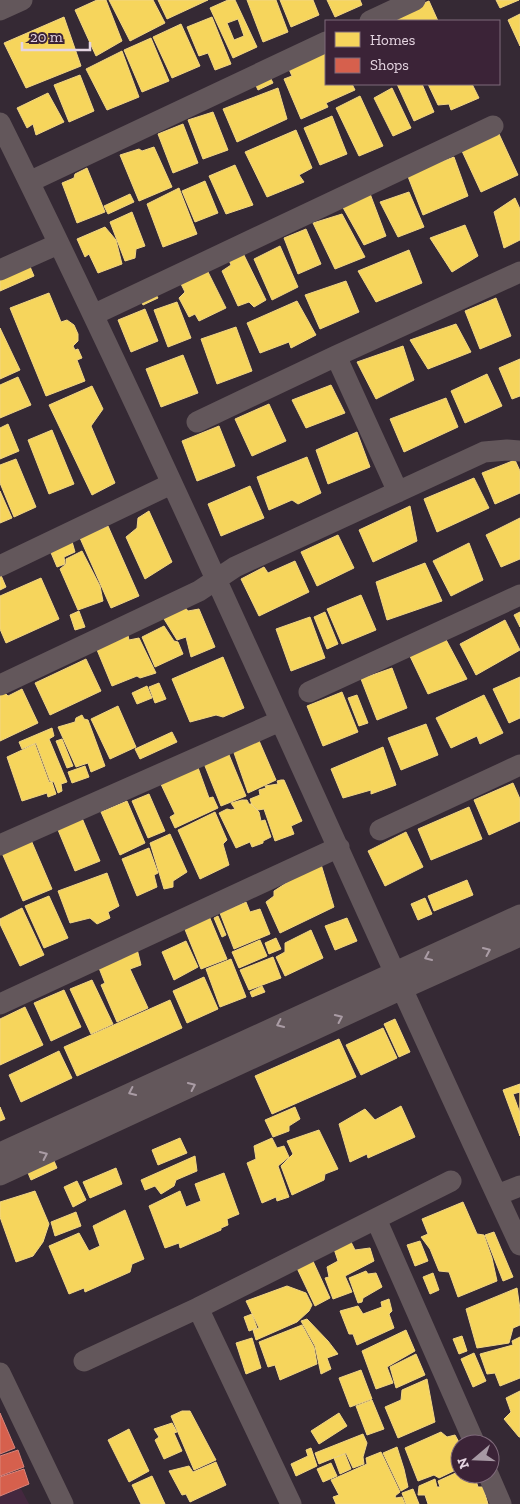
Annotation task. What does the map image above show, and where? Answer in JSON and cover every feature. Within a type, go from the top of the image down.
[{"type":"street","points":[[0,10],[22,0]]},
{"type":"street","points":[[372,20],[415,0]]},
{"type":"street","points":[[29,182],[325,42]]},
{"type":"street","points":[[0,123],[217,579],[520,1245]]},
{"type":"street","points":[[93,315],[493,126]]},
{"type":"street","points":[[0,270],[58,244]]},
{"type":"street","points":[[198,422],[336,356],[520,272]]},
{"type":"street","points":[[336,356],[398,492]]},
{"type":"street","points":[[0,685],[199,591],[235,567],[484,452],[520,451]]},
{"type":"street","points":[[0,566],[171,484]]},
{"type":"street","points":[[309,692],[520,595]]},
{"type":"street","points":[[0,845],[280,720]]},
{"type":"street","points":[[380,830],[520,765]]},
{"type":"street","points":[[0,1004],[339,847]]},
{"type":"street","points":[[0,1175],[398,980],[520,915]]},
{"type":"street","points":[[0,1153],[398,980],[520,936]]},
{"type":"street","points":[[84,1361],[198,1308],[451,1181]]},
{"type":"street","points":[[497,1195],[520,1186]]},
{"type":"street","points":[[376,1219],[471,1434]]},
{"type":"street","points":[[198,1308],[291,1504]]},
{"type":"street","points":[[0,1373],[63,1504]]},
{"type":"street","points":[[492,1484],[501,1504]]},
{"type":"shaded area","points":[[0,1449],[29,1504],[0,1504]]},
{"type":"building: Homes","points":[[97,0],[106,0],[122,41],[96,56],[75,10]]},
{"type":"building: Homes","points":[[109,0],[153,0],[165,23],[130,41]]},
{"type":"building: Homes","points":[[158,0],[208,0],[167,19]]},
{"type":"building: Homes","points":[[228,0],[235,0],[257,47],[233,58],[210,8]],"holes":[[[238,19],[244,36],[234,40],[227,23]]]},
{"type":"building: Homes","points":[[247,0],[276,0],[288,32],[263,42]]},
{"type":"building: Homes","points":[[280,0],[313,0],[319,15],[291,27]]},
{"type":"building: Homes","points":[[327,0],[360,0],[362,5],[335,17]]},
{"type":"building: Homes","points":[[496,0],[519,0],[500,8]]},
{"type":"building: Homes","points":[[429,1],[438,20],[398,20],[395,15]]},
{"type":"building: Homes","points":[[520,14],[520,46],[508,20]]},
{"type":"building: Homes","points":[[64,17],[81,66],[26,88],[4,43]]},
{"type":"building: Homes","points":[[212,17],[231,64],[215,70],[208,53],[199,56],[187,27]]},
{"type":"building: Homes","points":[[181,24],[200,66],[172,78],[153,37]]},
{"type":"building: Homes","points":[[151,38],[169,81],[142,92],[124,50]]},
{"type":"building: Homes","points":[[325,50],[325,85],[352,85],[355,90],[326,103],[328,107],[301,119],[284,79],[292,76],[288,67]]},
{"type":"building: Homes","points":[[122,51],[139,97],[107,110],[86,69]]},
{"type":"building: Homes","points":[[268,73],[273,83],[258,90],[253,79]]},
{"type":"building: Homes","points":[[80,75],[94,111],[69,122],[54,85]]},
{"type":"building: Homes","points":[[397,85],[422,85],[434,112],[414,121]]},
{"type":"building: Homes","points":[[428,85],[472,85],[479,98],[451,110],[449,104],[438,105]]},
{"type":"building: Homes","points":[[278,88],[287,119],[237,142],[223,109]]},
{"type":"building: Homes","points":[[392,88],[411,128],[393,136],[374,98]]},
{"type":"building: Homes","points":[[48,93],[64,122],[36,135],[33,124],[27,128],[17,108]]},
{"type":"building: Homes","points":[[360,96],[383,146],[359,156],[336,108]]},
{"type":"building: Homes","points":[[213,112],[228,150],[203,159],[188,120]]},
{"type":"building: Homes","points":[[332,116],[347,154],[320,165],[304,128]]},
{"type":"building: Homes","points":[[183,124],[198,163],[173,173],[158,134]]},
{"type":"building: Homes","points":[[296,130],[312,168],[299,175],[304,182],[267,197],[245,152]]},
{"type":"building: Homes","points":[[499,134],[518,175],[481,192],[462,151]]},
{"type":"building: Homes","points":[[154,147],[172,187],[139,201],[120,155]]},
{"type":"building: Homes","points":[[454,157],[468,196],[423,215],[407,174]]},
{"type":"building: Homes","points":[[235,165],[253,205],[226,214],[209,176]]},
{"type":"building: Homes","points":[[87,168],[105,212],[77,223],[62,183],[74,178],[75,174]]},
{"type":"building: Homes","points":[[205,181],[218,213],[195,222],[182,191]]},
{"type":"building: Homes","points":[[179,188],[197,234],[163,247],[147,204]]},
{"type":"building: Homes","points":[[369,191],[386,236],[364,245],[341,204]]},
{"type":"building: Homes","points":[[409,192],[424,227],[398,237],[380,202]]},
{"type":"building: Homes","points":[[130,194],[134,202],[108,214],[104,206]]},
{"type":"building: Homes","points":[[515,198],[520,209],[520,240],[504,248],[494,212]]},
{"type":"building: Homes","points":[[132,212],[145,246],[136,249],[135,258],[125,261],[110,222]]},
{"type":"building: Homes","points":[[342,214],[365,257],[335,269],[313,223]]},
{"type":"building: Homes","points":[[465,225],[478,256],[452,272],[430,238]]},
{"type":"building: Homes","points":[[105,227],[116,240],[122,264],[98,273],[89,254],[85,257],[77,239]]},
{"type":"building: Homes","points":[[306,229],[321,264],[298,274],[284,238]]},
{"type":"building: Homes","points":[[280,246],[298,287],[272,300],[254,259]]},
{"type":"building: Homes","points":[[240,247],[266,300],[254,307],[249,302],[238,306],[222,271],[231,265],[227,255]]},
{"type":"building: Homes","points":[[409,250],[422,283],[376,302],[358,271]]},
{"type":"building: Homes","points":[[28,262],[34,276],[0,291],[0,275]]},
{"type":"building: Homes","points":[[207,270],[226,308],[199,321],[195,314],[189,317],[179,298],[185,292],[180,282]]},
{"type":"building: Homes","points":[[346,281],[359,312],[320,329],[305,295]]},
{"type":"building: Homes","points":[[153,290],[158,298],[143,305],[139,296]]},
{"type":"building: Homes","points":[[49,293],[61,322],[67,320],[74,325],[78,334],[78,341],[73,346],[75,350],[78,349],[82,358],[77,360],[85,381],[46,396],[10,308]]},
{"type":"building: Homes","points":[[496,298],[511,336],[480,349],[465,311]]},
{"type":"building: Homes","points":[[297,301],[316,335],[291,348],[289,342],[260,353],[247,323]]},
{"type":"building: Homes","points":[[177,302],[191,338],[168,347],[154,310]]},
{"type":"building: Homes","points":[[145,309],[158,341],[131,352],[118,320]]},
{"type":"building: Homes","points":[[456,324],[471,352],[428,369],[410,340]]},
{"type":"building: Homes","points":[[236,327],[252,371],[217,384],[201,339]]},
{"type":"building: Homes","points":[[0,328],[20,370],[0,379]]},
{"type":"building: Homes","points":[[403,346],[414,380],[376,399],[357,362]]},
{"type":"building: Homes","points":[[183,355],[198,393],[161,407],[146,369]]},
{"type":"building: Homes","points":[[520,359],[520,396],[512,399],[499,368]]},
{"type":"building: Homes","points":[[487,374],[502,406],[465,423],[451,391]]},
{"type":"building: Homes","points":[[18,377],[31,405],[0,418],[0,385]]},
{"type":"building: Homes","points":[[331,385],[345,413],[306,428],[292,400]]},
{"type":"building: Homes","points":[[92,386],[103,409],[91,426],[115,483],[92,495],[49,405]]},
{"type":"building: Homes","points":[[446,398],[458,427],[404,452],[390,419]]},
{"type":"building: Homes","points":[[269,404],[286,441],[252,456],[235,419]]},
{"type":"building: Homes","points":[[8,424],[19,451],[0,459],[0,428]]},
{"type":"building: Homes","points":[[219,426],[235,466],[197,481],[182,441]]},
{"type":"building: Homes","points":[[52,430],[74,484],[49,494],[28,440]]},
{"type":"building: Homes","points":[[357,432],[370,467],[328,484],[316,450]]},
{"type":"building: Homes","points":[[307,457],[321,493],[298,504],[292,500],[269,510],[257,477]]},
{"type":"building: Homes","points":[[16,459],[36,507],[14,517],[0,483],[0,465]]},
{"type":"building: Homes","points":[[515,460],[520,471],[520,493],[495,504],[482,473]]},
{"type":"building: Homes","points":[[474,478],[489,508],[437,532],[424,499]]},
{"type":"building: Homes","points":[[250,486],[264,518],[221,536],[208,504]]},
{"type":"building: Homes","points":[[0,491],[12,518],[0,523]]},
{"type":"building: Homes","points":[[410,506],[417,541],[373,562],[359,530]]},
{"type":"building: Homes","points":[[149,511],[172,562],[145,579],[126,537],[137,528],[138,518]]},
{"type":"building: Homes","points":[[520,518],[520,559],[501,567],[486,535]]},
{"type":"building: Homes","points":[[108,526],[139,596],[111,608],[80,538]]},
{"type":"building: Homes","points":[[338,535],[354,568],[317,586],[301,552]]},
{"type":"building: Homes","points":[[71,538],[75,552],[64,557],[65,564],[57,567],[49,548]]},
{"type":"building: Homes","points":[[469,543],[483,580],[451,596],[433,561]]},
{"type":"building: Homes","points":[[82,551],[100,586],[103,601],[78,610],[60,569],[66,564],[66,559]]},
{"type":"building: Homes","points":[[295,561],[309,592],[259,616],[241,579],[264,567],[268,573]]},
{"type":"building: Homes","points":[[425,563],[442,601],[387,620],[376,582]]},
{"type":"building: Homes","points":[[0,573],[6,587],[0,590]]},
{"type":"building: Homes","points":[[41,578],[59,619],[6,643],[0,629],[0,596]]},
{"type":"building: Homes","points":[[361,595],[376,630],[342,644],[327,609]]},
{"type":"building: Homes","points":[[183,605],[188,611],[199,609],[215,647],[191,657],[186,637],[177,640],[161,614]]},
{"type":"building: Homes","points":[[79,611],[85,627],[75,630],[70,615]]},
{"type":"building: Homes","points":[[325,612],[338,644],[327,649],[314,617]]},
{"type":"building: Homes","points":[[520,612],[520,627],[514,615]]},
{"type":"building: Homes","points":[[310,617],[325,658],[291,671],[276,629]]},
{"type":"building: Homes","points":[[505,620],[520,650],[476,675],[460,644]]},
{"type":"building: Homes","points":[[164,626],[174,641],[178,642],[183,654],[155,667],[142,637]]},
{"type":"building: Homes","points":[[127,631],[129,640],[139,638],[156,673],[140,678],[137,676],[112,686],[95,645]]},
{"type":"building: Homes","points":[[443,634],[467,679],[428,694],[408,652]]},
{"type":"building: Homes","points":[[223,657],[244,708],[223,717],[216,715],[190,722],[172,679]]},
{"type":"building: Homes","points":[[86,659],[101,691],[50,715],[35,683]]},
{"type":"building: Homes","points":[[392,668],[407,708],[377,720],[361,679]]},
{"type":"building: Homes","points":[[520,677],[520,718],[509,723],[493,689]]},
{"type":"building: Homes","points":[[159,683],[166,699],[155,703],[149,687]]},
{"type":"building: Homes","points":[[147,686],[152,698],[137,704],[132,693]]},
{"type":"building: Homes","points":[[22,689],[38,723],[0,741],[0,693],[3,691],[8,696]]},
{"type":"building: Homes","points":[[342,692],[358,732],[323,746],[307,706]]},
{"type":"building: Homes","points":[[357,695],[368,723],[359,726],[348,698]]},
{"type":"building: Homes","points":[[484,695],[503,733],[480,744],[477,736],[451,748],[436,718]]},
{"type":"building: Homes","points":[[118,706],[136,747],[110,759],[91,719]]},
{"type":"building: Homes","points":[[82,715],[84,719],[88,720],[105,766],[91,772],[88,763],[76,767],[58,727],[75,722],[76,718]]},
{"type":"building: Homes","points":[[426,724],[438,755],[401,770],[388,738]]},
{"type":"building: Homes","points":[[52,728],[54,736],[49,739],[67,782],[61,784],[62,791],[58,793],[54,782],[50,781],[36,743],[22,749],[19,742]]},
{"type":"building: Homes","points":[[172,732],[177,742],[140,759],[135,749]]},
{"type":"building: Homes","points":[[257,736],[276,780],[248,793],[232,747]]},
{"type":"building: Homes","points":[[62,739],[73,766],[67,768],[56,741]]},
{"type":"building: Homes","points":[[35,744],[49,782],[52,782],[56,794],[48,797],[47,793],[22,801],[7,757]]},
{"type":"building: Homes","points":[[383,747],[396,785],[371,794],[371,790],[343,798],[331,769]]},
{"type":"building: Homes","points":[[227,750],[246,796],[221,806],[203,761]]},
{"type":"building: Homes","points":[[196,762],[209,798],[213,797],[218,808],[175,828],[170,817],[175,814],[159,780]]},
{"type":"building: Homes","points":[[85,766],[89,777],[72,783],[68,772]]},
{"type":"building: Homes","points":[[284,780],[302,821],[291,826],[294,834],[275,841],[264,809],[258,810],[252,805],[250,799],[260,795],[259,790],[266,788],[265,786],[278,784],[277,781]]},
{"type":"building: Homes","points":[[513,783],[520,799],[520,821],[489,835],[474,800]]},
{"type":"building: Homes","points":[[149,794],[165,831],[148,838],[132,801]]},
{"type":"building: Homes","points":[[247,800],[259,812],[261,821],[265,820],[271,837],[263,841],[263,843],[252,847],[250,842],[236,848],[219,813],[227,809],[235,809],[231,803]]},
{"type":"building: Homes","points":[[127,801],[145,843],[120,855],[101,812]]},
{"type":"building: Homes","points":[[469,807],[482,839],[431,860],[418,829]]},
{"type":"building: Homes","points":[[215,812],[227,840],[223,844],[229,865],[200,879],[178,830]]},
{"type":"building: Homes","points":[[82,818],[100,861],[75,871],[56,825]]},
{"type":"building: Homes","points":[[406,832],[423,867],[385,886],[368,851]]},
{"type":"building: Homes","points":[[170,834],[187,872],[173,881],[173,887],[164,889],[150,843]]},
{"type":"building: Homes","points":[[31,840],[52,889],[23,901],[2,853]]},
{"type":"building: Homes","points":[[149,848],[158,873],[154,875],[157,887],[137,896],[122,859]]},
{"type":"building: Homes","points":[[320,861],[334,907],[280,933],[266,902],[274,896],[274,891]]},
{"type":"building: Homes","points":[[107,873],[119,906],[108,912],[110,918],[97,924],[90,918],[70,923],[58,891]]},
{"type":"building: Homes","points":[[467,880],[473,895],[434,911],[428,896]]},
{"type":"building: Homes","points":[[49,896],[68,938],[44,948],[25,906]]},
{"type":"building: Homes","points":[[425,898],[432,914],[418,920],[411,904]]},
{"type":"building: Homes","points":[[246,902],[250,912],[260,909],[270,934],[234,949],[220,913]]},
{"type":"building: Homes","points":[[22,908],[44,955],[20,966],[0,924],[0,919]]},
{"type":"building: Homes","points":[[209,916],[227,959],[201,969],[184,927]]},
{"type":"building: Homes","points":[[218,916],[226,935],[222,937],[214,918]]},
{"type":"building: Homes","points":[[347,918],[357,941],[335,950],[325,926]]},
{"type":"building: Homes","points":[[311,930],[323,958],[285,976],[276,957],[285,952],[285,943]]},
{"type":"building: Homes","points":[[276,938],[281,949],[269,954],[265,943]]},
{"type":"building: Homes","points":[[260,940],[267,956],[239,968],[232,952]]},
{"type":"building: Homes","points":[[186,941],[198,967],[174,980],[162,952]]},
{"type":"building: Homes","points":[[137,949],[141,965],[130,969],[148,1008],[117,1022],[101,985],[105,983],[99,968],[122,959],[119,953]]},
{"type":"building: Homes","points":[[273,957],[281,978],[249,990],[240,970]]},
{"type":"building: Homes","points":[[231,959],[246,997],[220,1007],[206,969]]},
{"type":"building: Homes","points":[[204,977],[218,1009],[187,1023],[173,991]]},
{"type":"building: Homes","points":[[92,980],[113,1024],[91,1034],[70,989]]},
{"type":"building: Homes","points":[[262,986],[265,992],[252,997],[250,992]]},
{"type":"building: Homes","points":[[64,990],[81,1027],[51,1041],[34,1003]]},
{"type":"building: Homes","points":[[170,1000],[182,1028],[77,1076],[64,1047]]},
{"type":"building: Homes","points":[[25,1007],[43,1045],[0,1065],[0,1019]]},
{"type":"building: Homes","points":[[395,1019],[410,1052],[399,1057],[384,1024]]},
{"type":"building: Homes","points":[[383,1028],[397,1058],[361,1075],[346,1045]]},
{"type":"building: Homes","points":[[339,1039],[356,1077],[272,1114],[255,1076]]},
{"type":"building: Homes","points":[[59,1051],[72,1078],[21,1102],[9,1075]]},
{"type":"building: Homes","points":[[520,1084],[520,1136],[503,1090]]},
{"type":"building: Homes","points":[[520,1092],[520,1113],[513,1094]]},
{"type":"building: Homes","points":[[401,1106],[415,1137],[368,1158],[367,1154],[350,1162],[339,1124],[365,1109],[375,1120]]},
{"type":"building: Homes","points":[[0,1107],[5,1119],[0,1121]]},
{"type":"building: Homes","points":[[295,1107],[300,1119],[289,1126],[289,1131],[273,1137],[265,1120]]},
{"type":"building: Homes","points":[[319,1130],[338,1169],[325,1174],[324,1180],[292,1195],[281,1166],[293,1154],[287,1141]]},
{"type":"building: Homes","points":[[180,1138],[187,1153],[158,1165],[152,1150]]},
{"type":"building: Homes","points":[[272,1138],[277,1148],[284,1146],[289,1157],[278,1166],[289,1197],[277,1201],[276,1197],[262,1203],[247,1163],[256,1159],[254,1146]]},
{"type":"building: Homes","points":[[52,1156],[57,1168],[31,1180],[26,1168]]},
{"type":"building: Homes","points":[[195,1156],[197,1171],[176,1180],[174,1186],[161,1194],[155,1186],[145,1190],[141,1180]]},
{"type":"building: Homes","points":[[116,1168],[122,1184],[90,1198],[83,1182]]},
{"type":"building: Homes","points":[[224,1173],[239,1214],[227,1219],[228,1225],[221,1228],[221,1230],[180,1248],[179,1243],[165,1248],[149,1206],[180,1191],[186,1207],[201,1201],[195,1184]]},
{"type":"building: Homes","points":[[77,1181],[86,1200],[73,1207],[64,1187]]},
{"type":"building: Homes","points":[[35,1191],[49,1224],[43,1242],[33,1256],[16,1262],[0,1217],[0,1202]]},
{"type":"building: Homes","points":[[463,1202],[477,1234],[484,1235],[497,1281],[458,1297],[449,1272],[439,1271],[430,1249],[421,1237],[428,1234],[422,1219]]},
{"type":"building: Homes","points":[[125,1210],[144,1259],[132,1264],[130,1272],[85,1292],[84,1288],[69,1294],[49,1246],[79,1233],[89,1251],[100,1246],[93,1226]]},
{"type":"building: Homes","points":[[76,1212],[81,1226],[55,1236],[51,1222]]},
{"type":"building: Homes","points":[[494,1232],[513,1277],[503,1281],[485,1235]]},
{"type":"building: Homes","points":[[420,1241],[428,1261],[415,1266],[407,1245]]},
{"type":"building: Homes","points":[[351,1242],[355,1250],[370,1248],[374,1261],[345,1276],[352,1292],[333,1299],[325,1278],[329,1277],[327,1267],[338,1261],[334,1249]]},
{"type":"building: Homes","points":[[312,1259],[330,1298],[315,1306],[296,1266]]},
{"type":"building: Homes","points":[[366,1271],[368,1274],[376,1273],[382,1287],[358,1303],[349,1278]]},
{"type":"building: Homes","points":[[433,1273],[439,1290],[430,1294],[423,1277]]},
{"type":"building: Homes","points":[[287,1286],[306,1293],[312,1305],[309,1311],[297,1322],[256,1340],[253,1330],[259,1328],[246,1301]]},
{"type":"building: Homes","points":[[517,1288],[520,1325],[513,1328],[509,1343],[477,1348],[466,1309]]},
{"type":"building: Homes","points":[[389,1299],[392,1311],[389,1314],[394,1328],[357,1345],[353,1334],[349,1334],[340,1311],[358,1306],[363,1314],[382,1307],[381,1302]]},
{"type":"building: Homes","points":[[252,1314],[257,1328],[249,1331],[244,1317]]},
{"type":"building: Homes","points":[[307,1319],[338,1354],[327,1358],[331,1369],[321,1374],[315,1346],[301,1321]]},
{"type":"building: Homes","points":[[302,1325],[314,1347],[317,1364],[280,1380],[275,1365],[268,1367],[259,1342]]},
{"type":"building: Homes","points":[[406,1330],[415,1351],[387,1367],[393,1383],[376,1389],[362,1351]]},
{"type":"building: Homes","points":[[462,1336],[467,1351],[459,1354],[453,1339]]},
{"type":"building: Homes","points":[[520,1337],[520,1378],[500,1386],[495,1373],[487,1374],[480,1354],[513,1345],[512,1341]]},
{"type":"building: Homes","points":[[252,1338],[261,1368],[246,1374],[236,1343]]},
{"type":"building: Homes","points":[[474,1353],[486,1381],[473,1387],[461,1359]]},
{"type":"building: Homes","points":[[416,1354],[425,1375],[396,1388],[390,1367]]},
{"type":"building: Homes","points":[[361,1370],[372,1399],[350,1407],[339,1378]]},
{"type":"building: Homes","points":[[427,1379],[435,1422],[398,1438],[385,1407],[401,1400],[402,1390]]},
{"type":"building: Homes","points":[[520,1391],[519,1437],[504,1419],[511,1412],[506,1398]]},
{"type":"building: Homes","points":[[372,1400],[384,1429],[367,1435],[356,1406]]},
{"type":"building: Homes","points":[[182,1411],[190,1411],[216,1460],[194,1470],[171,1416]]},
{"type":"building: Homes","points":[[339,1413],[347,1426],[319,1444],[311,1431]]},
{"type":"building: Homes","points":[[172,1423],[177,1432],[174,1433],[182,1451],[164,1459],[155,1440],[159,1437],[154,1429]]},
{"type":"building: Homes","points":[[129,1429],[149,1471],[129,1482],[108,1440]]},
{"type":"building: Homes","points":[[441,1432],[447,1437],[450,1436],[450,1473],[439,1478],[434,1475],[418,1481],[405,1448]]},
{"type":"building: Homes","points":[[363,1434],[367,1443],[363,1457],[364,1464],[353,1468],[346,1453],[319,1464],[315,1453]]},
{"type":"building: Homes","points":[[397,1447],[408,1487],[401,1491],[383,1453]]},
{"type":"building: Homes","points":[[311,1448],[317,1466],[296,1476],[291,1464],[308,1456],[306,1450]]},
{"type":"building: Homes","points":[[381,1452],[400,1492],[395,1496],[396,1498],[402,1497],[405,1504],[336,1504],[333,1497],[339,1495],[331,1480],[367,1464],[366,1458]]},
{"type":"building: Homes","points":[[345,1454],[351,1469],[340,1474],[334,1458]]},
{"type":"building: Homes","points":[[216,1462],[226,1485],[190,1502],[186,1494],[182,1495],[169,1471],[189,1466],[193,1472]]},
{"type":"building: Homes","points":[[331,1463],[337,1476],[323,1482],[317,1469]]},
{"type":"building: Homes","points":[[152,1476],[165,1504],[141,1504],[132,1485]]},
{"type":"building: Homes","points":[[450,1476],[450,1484],[477,1484],[478,1487],[483,1487],[488,1504],[428,1504],[425,1495],[418,1495],[419,1486],[435,1479],[437,1487],[440,1487],[438,1481]]},
{"type":"building: Homes","points":[[413,1489],[419,1504],[406,1504],[402,1493]]},
{"type":"building: Shops","points":[[0,1413],[15,1448],[0,1454]]},
{"type":"building: Shops","points":[[18,1450],[24,1467],[0,1476],[0,1456]]},
{"type":"building: Shops","points":[[24,1469],[29,1484],[0,1496],[0,1477]]}]
